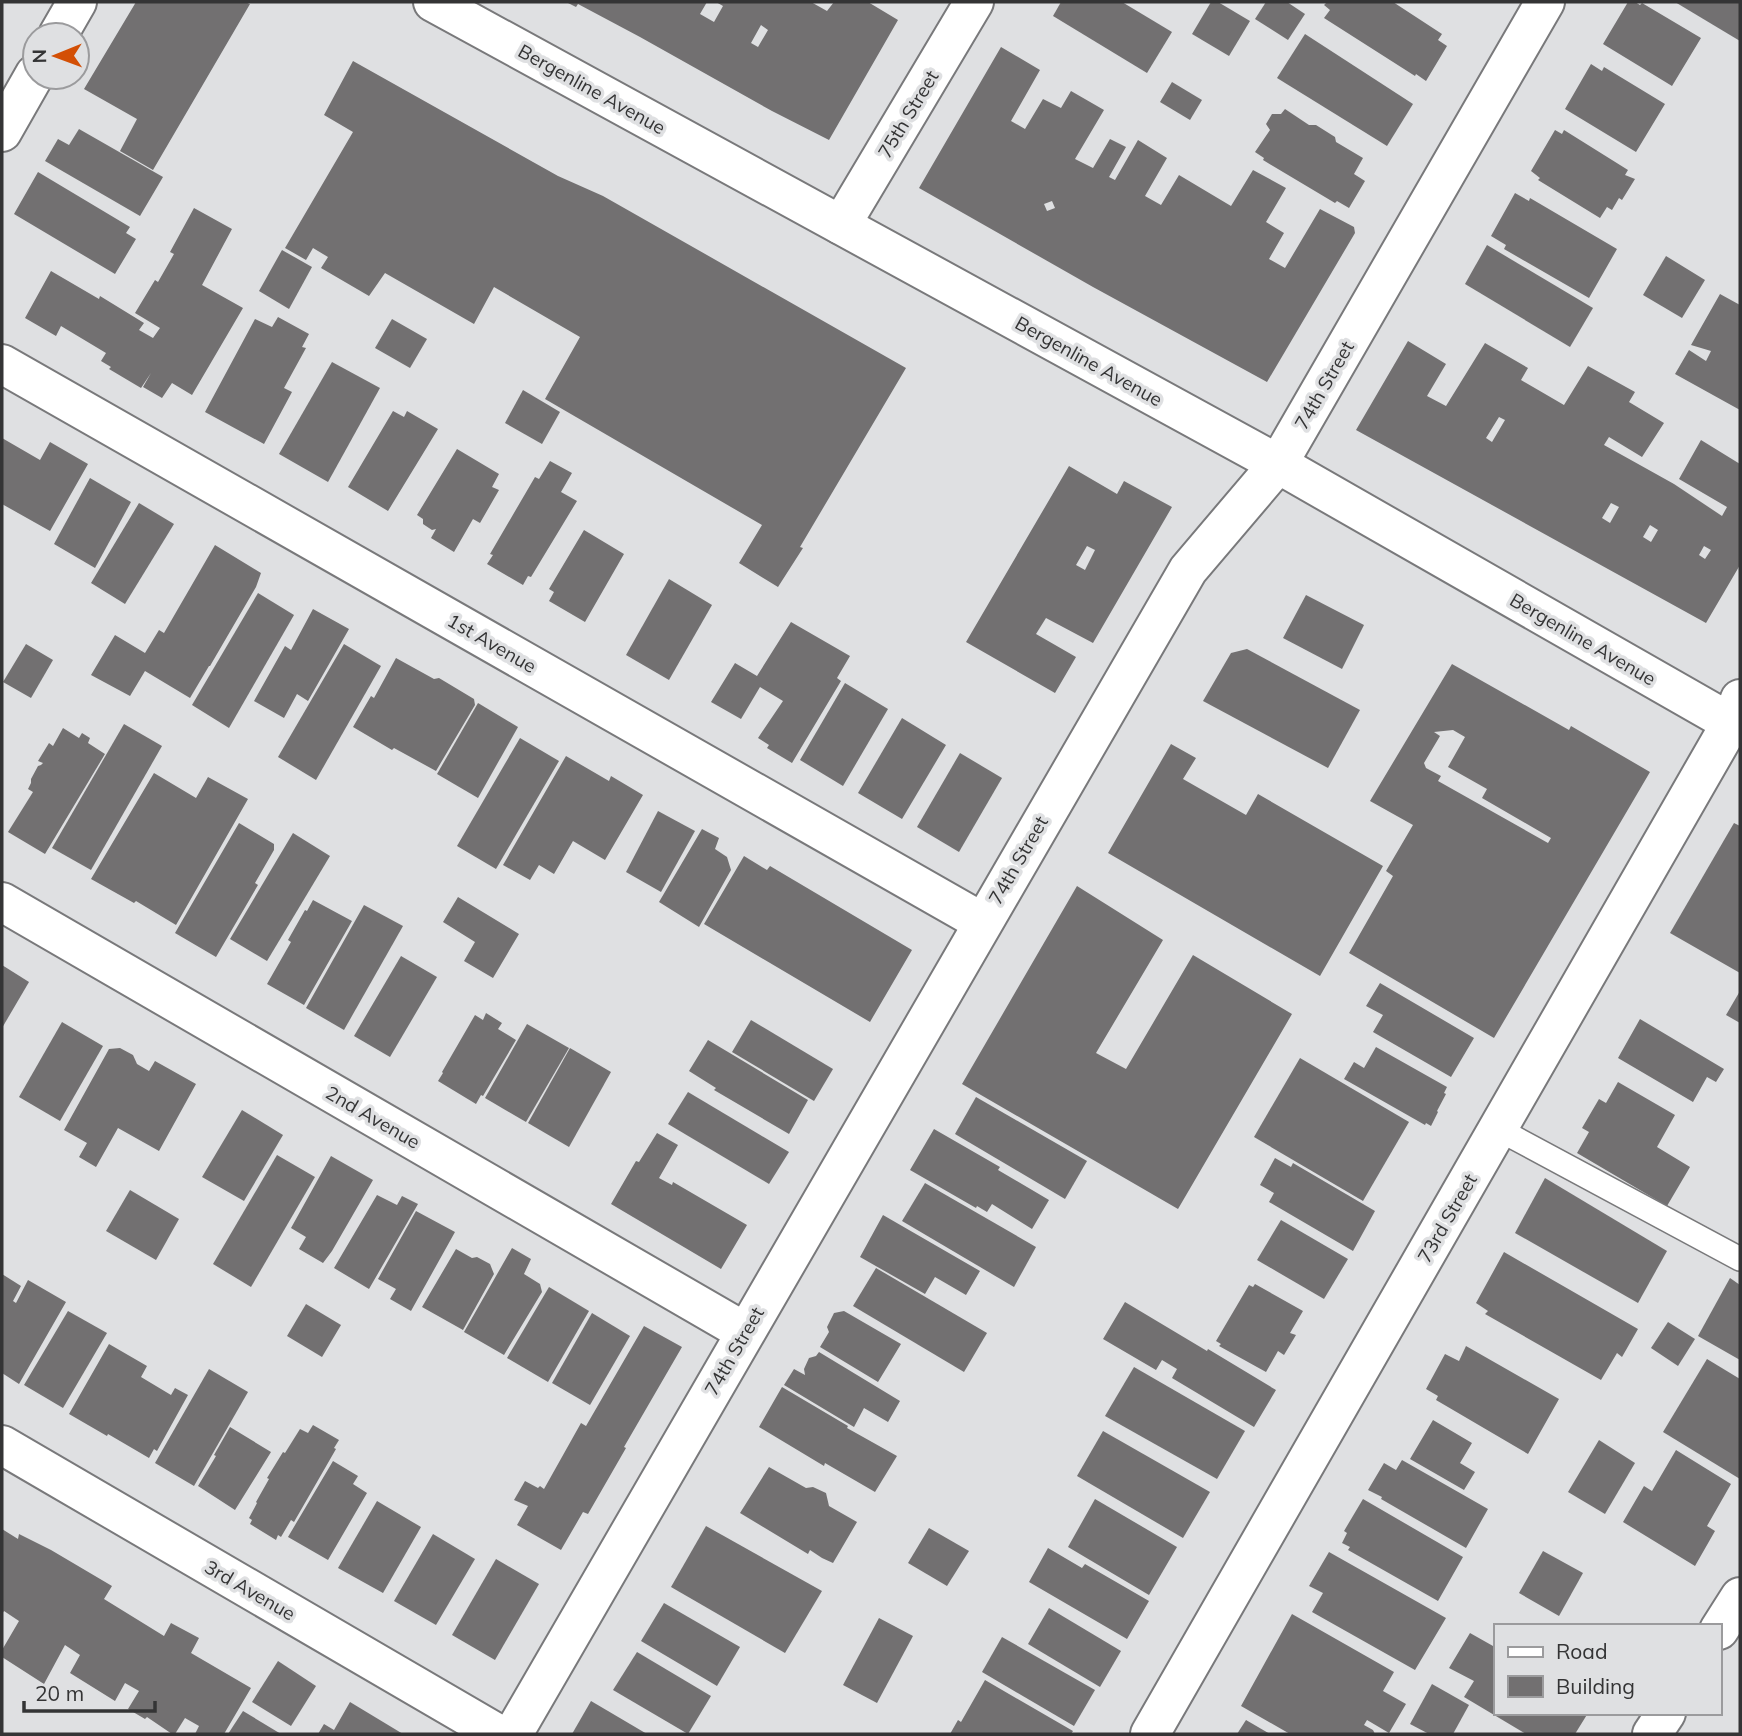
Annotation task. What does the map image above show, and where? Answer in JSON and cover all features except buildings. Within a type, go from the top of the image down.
[{"type":"street","points":[[66,21],[77,2]]},
{"type":"street","name":"Bergenline Avenue","points":[[433,2],[1737,717]]},
{"type":"street","name":"75th Street","points":[[841,225],[974,2]]},
{"type":"street","name":"74th Street","points":[[513,1734],[1188,570],[1278,464],[1545,2]]},
{"type":"street","points":[[2,132],[25,91]]},
{"type":"street","name":"1st Avenue","points":[[2,364],[982,922]]},
{"type":"street","name":"73rd Street","points":[[1150,1734],[1737,717]]},
{"type":"street","name":"2nd Avenue","points":[[2,902],[745,1332]]},
{"type":"street","name":"3rd Avenue","points":[[2,1445],[498,1734]]},
{"type":"street","points":[[1721,1627],[1740,1597]]},
{"type":"street","points":[[1652,1734],[1665,1715]]},
{"type":"lane","points":[[1497,1129],[1740,1259]]}]
